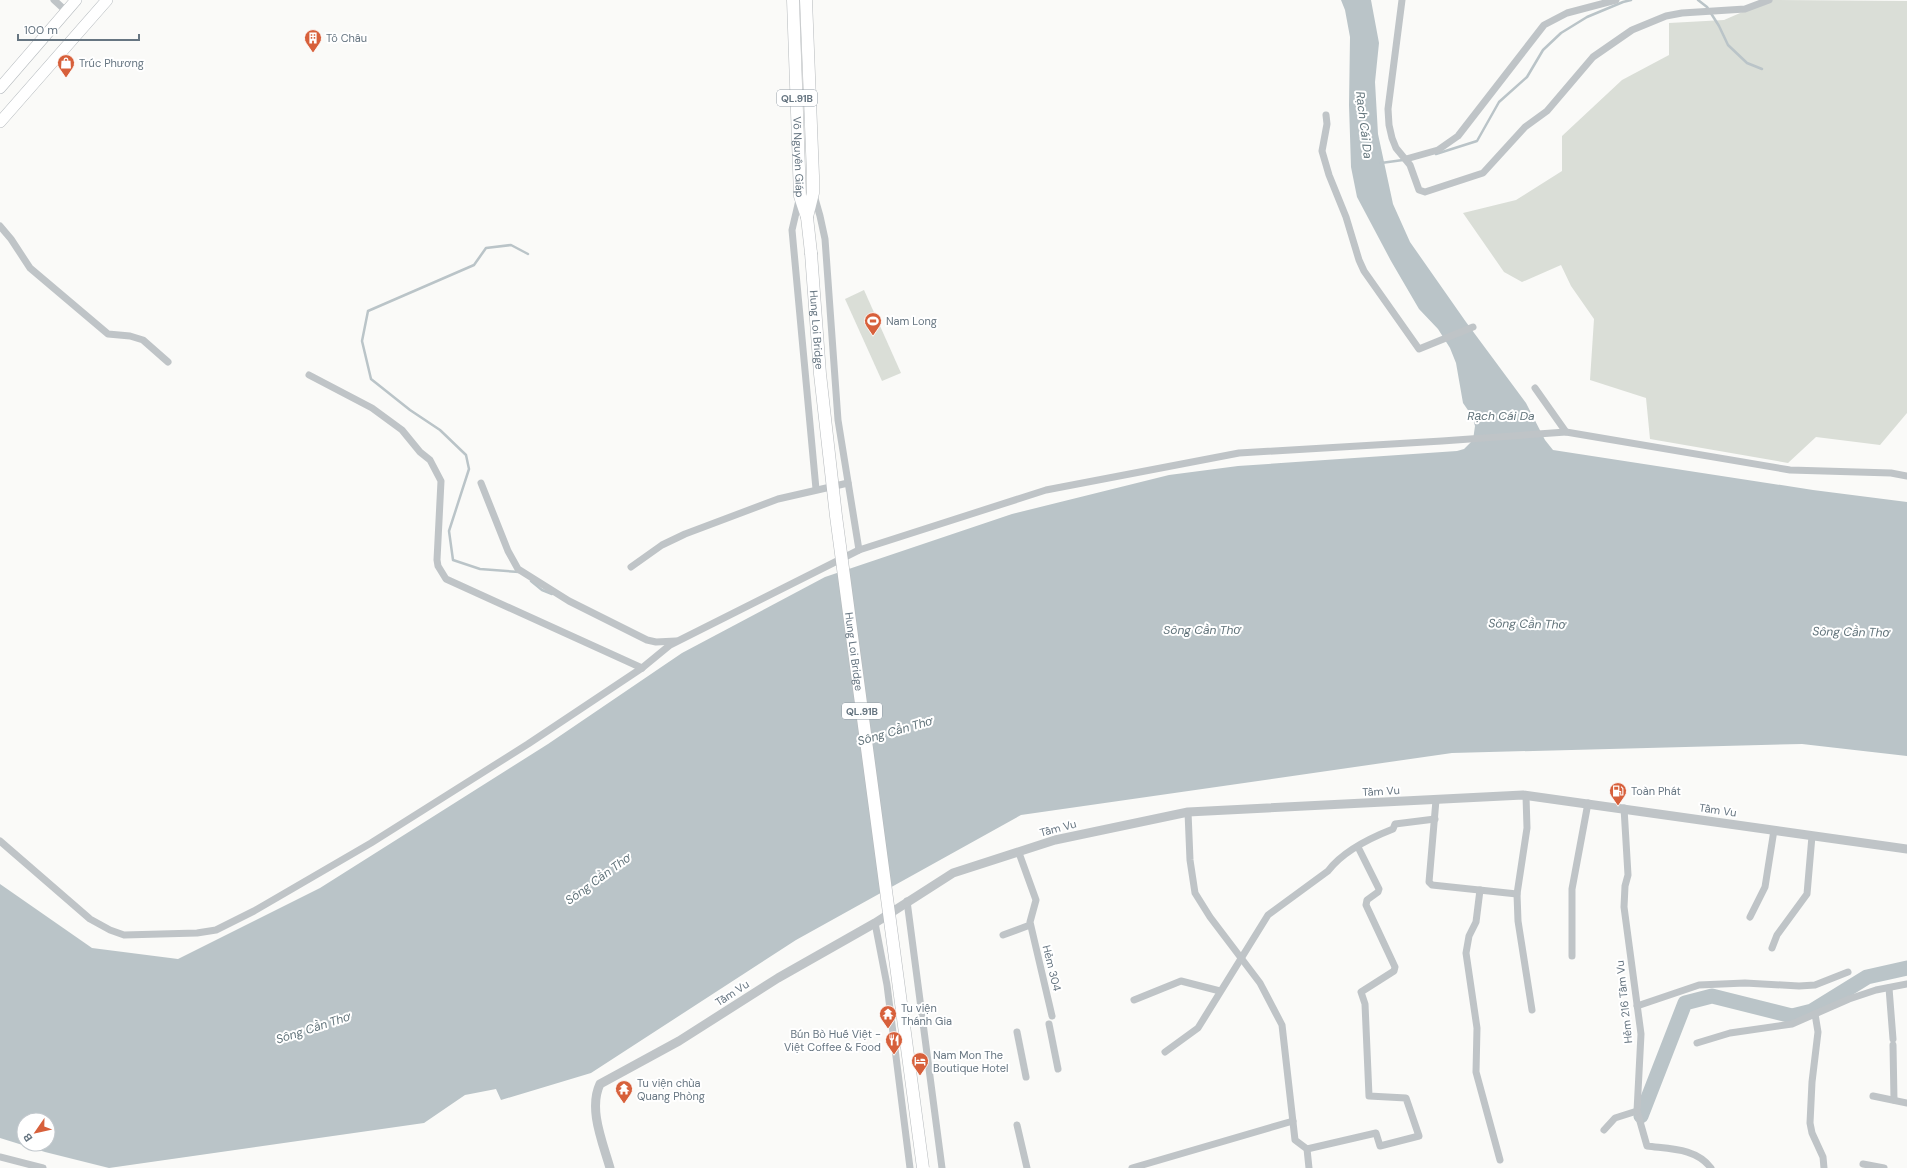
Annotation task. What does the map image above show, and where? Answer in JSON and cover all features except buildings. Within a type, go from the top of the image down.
[{"type":"highway","name":"Võ Nguyên Giáp","points":[[793,0],[800,196],[808,217],[811,254]]},
{"type":"highway","name":"Võ Nguyên Giáp","points":[[806,0],[813,193],[808,217]]},
{"type":"highway","points":[[796,58],[809,58]]},
{"type":"highway","name":"Hung Loi Bridge","points":[[811,254],[820,374],[835,508],[923,1168]]},
{"type":"main road","points":[[0,88],[76,0]]},
{"type":"main road","points":[[0,122],[107,0]]},
{"type":"street","points":[[54,0],[66,11]]},
{"type":"street","points":[[1402,0],[1388,109],[1389,125],[1396,148],[1406,159],[1419,190],[1422,192],[1450,185],[1483,173],[1525,127],[1547,111],[1593,57],[1632,30],[1666,16],[1745,9],[1769,0]]},
{"type":"street","points":[[1406,159],[1438,150],[1458,136],[1544,25],[1567,13],[1616,0]]},
{"type":"street","points":[[1326,115],[1327,124],[1322,148],[1326,166],[1346,217],[1364,272],[1419,349],[1473,326]]},
{"type":"street","points":[[813,193],[825,239],[838,420],[859,550]]},
{"type":"street","points":[[800,196],[792,230],[816,490]]},
{"type":"street","points":[[0,226],[11,239],[30,268],[108,334],[136,337],[143,340],[168,362]]},
{"type":"street","points":[[309,375],[372,408],[402,430],[420,452],[430,460],[441,481],[437,560],[438,566],[446,578],[642,668]]},
{"type":"street","points":[[1535,388],[1566,432]]},
{"type":"street","points":[[0,841],[90,919],[110,930],[124,935],[197,933],[216,930],[254,911],[371,843],[528,744],[642,668],[680,640],[859,550],[1046,490],[1231,455],[1566,432],[1733,459],[1772,468],[1790,470],[1892,473],[1907,476]]},
{"type":"street","points":[[481,483],[508,551],[518,569],[569,601],[647,640],[656,642],[680,640]]},
{"type":"street","points":[[631,567],[662,545],[685,534],[778,498],[848,483]]},
{"type":"street","points":[[1526,796],[1527,828],[1517,894],[1518,922],[1532,1010]]},
{"type":"street","name":"Tầm Vu","points":[[610,1168],[596,1111],[596,1096],[600,1084],[679,1041],[778,978],[875,922],[953,874],[1055,840],[1188,812],[1526,796],[1624,808],[1907,849]]},
{"type":"street","points":[[1436,800],[1429,882],[1432,885],[1517,894]]},
{"type":"street","points":[[1572,956],[1572,889],[1588,804]]},
{"type":"street","name":"Hẻm 216 Tầm Vu","points":[[1624,808],[1628,875],[1625,886],[1624,907],[1640,1034],[1637,1111],[1647,1146],[1680,1150],[1694,1154],[1706,1161],[1711,1168]]},
{"type":"street","points":[[1188,812],[1190,860],[1195,893],[1210,917],[1242,956],[1274,1007],[1282,1025],[1295,1140],[1307,1149],[1309,1168]]},
{"type":"street","points":[[1165,1052],[1198,1028],[1268,915],[1328,871],[1334,862],[1343,855],[1393,829],[1395,824],[1435,819]]},
{"type":"street","points":[[1750,917],[1765,887],[1774,830]]},
{"type":"street","points":[[1772,948],[1777,935],[1806,894],[1812,836]]},
{"type":"street","points":[[1307,1149],[1376,1133],[1380,1146],[1419,1136],[1406,1098],[1369,1096],[1365,1004],[1362,992],[1394,971],[1395,967],[1366,905],[1367,900],[1378,892],[1379,889],[1358,847]]},
{"type":"street","name":"Hẻm 304","points":[[1019,853],[1036,900],[1030,925],[1052,1016]]},
{"type":"street","points":[[1480,890],[1476,922],[1469,936],[1466,953],[1477,1028],[1476,1072],[1500,1160]]},
{"type":"street","points":[[907,901],[942,1168]]},
{"type":"street","points":[[875,922],[886,985],[910,1168]]},
{"type":"street","points":[[1003,935],[1030,925]]},
{"type":"street","points":[[1637,1006],[1699,985],[1745,983],[1799,986],[1815,985],[1848,972]]},
{"type":"street","points":[[1134,1000],[1181,981],[1220,991]]},
{"type":"street","points":[[1697,1043],[1730,1033],[1792,1024],[1849,999],[1907,984]]},
{"type":"street","points":[[1889,988],[1893,1042],[1894,1100]]},
{"type":"street","points":[[1815,1014],[1818,1032],[1812,1082],[1810,1123],[1812,1133],[1823,1157],[1824,1168]]},
{"type":"street","points":[[1049,1024],[1058,1069]]},
{"type":"street","points":[[1017,1032],[1026,1077]]},
{"type":"street","points":[[1873,1096],[1907,1103]]},
{"type":"street","points":[[1604,1130],[1615,1118],[1637,1111]]},
{"type":"street","points":[[1132,1168],[1293,1120]]},
{"type":"street","points":[[1017,1125],[1027,1168]]},
{"type":"street","points":[[0,1157],[43,1168]]},
{"type":"street","points":[[1862,1164],[1884,1168]]},
{"type":"shaded area","points":[[1770,0],[1907,1],[1907,413],[1880,445],[1816,437],[1788,463],[1650,439],[1646,398],[1590,380],[1594,319],[1571,286],[1561,265],[1522,282],[1504,272],[1463,213],[1516,200],[1562,171],[1562,136],[1622,80],[1669,55],[1669,23],[1724,20]]},
{"type":"shaded area","name":"Nam Long","points":[[864,290],[901,373],[882,381],[845,299]]},
{"type":"water","name":"Sông Cần Thơ","points":[[1341,0],[1371,0],[1379,43],[1375,82],[1378,134],[1393,204],[1410,242],[1466,322],[1526,403],[1545,440],[1553,450],[1813,490],[1907,502],[1907,756],[1802,744],[1452,753],[1021,815],[796,940],[591,1073],[501,1100],[496,1089],[465,1095],[424,1123],[109,1168],[45,1152],[56,1152],[56,1112],[16,1112],[16,1143],[0,1138],[0,884],[92,948],[178,959],[320,888],[548,744],[682,653],[825,577],[1012,514],[1169,475],[1238,466],[1457,451],[1464,449],[1473,440],[1475,426],[1472,416],[1463,403],[1456,363],[1450,348],[1438,329],[1419,309],[1391,261],[1357,197],[1351,167],[1349,105],[1350,37],[1345,10]]},
{"type":"waterway","points":[[1436,154],[1477,141],[1499,102],[1527,77],[1543,50],[1561,33],[1587,17],[1631,0]]},
{"type":"waterway","points":[[1698,0],[1707,7],[1719,26],[1728,45],[1747,63],[1762,69]]},
{"type":"waterway","points":[[1381,163],[1403,160]]},
{"type":"waterway","points":[[519,572],[480,569],[453,560],[449,531],[469,469],[466,455],[440,430],[410,410],[371,379],[362,341],[368,311],[474,265],[486,248],[511,245],[528,254]]},
{"type":"waterway","points":[[531,581],[542,590],[552,594]]},
{"type":"waterway","points":[[1641,1116],[1685,1003],[1712,996],[1792,1016],[1812,1011],[1867,977],[1907,968]]},
{"type":"place","name":"Tô Châu","points":[[313,53]]},
{"type":"place","name":"Trúc Phương","points":[[66,78]]},
{"type":"place","name":"Nam Long","points":[[873,336]]},
{"type":"place","name":"Toàn Phát","points":[[1618,806]]},
{"type":"place","name":"Tu viện Thánh Gia","points":[[888,1029]]},
{"type":"place","name":"Bún Bò Huế Việt - Việt Coffee & Food","points":[[894,1055]]},
{"type":"place","name":"Nam Mon The Boutique Hotel","points":[[920,1076]]},
{"type":"place","name":"Tu viện chùa Quang Phòng","points":[[624,1104]]},
{"type":"water label","name":"Rạch Cái Da","points":[[1364,125]]},
{"type":"water label","name":"Rạch Cái Da","points":[[1501,416]]}]
